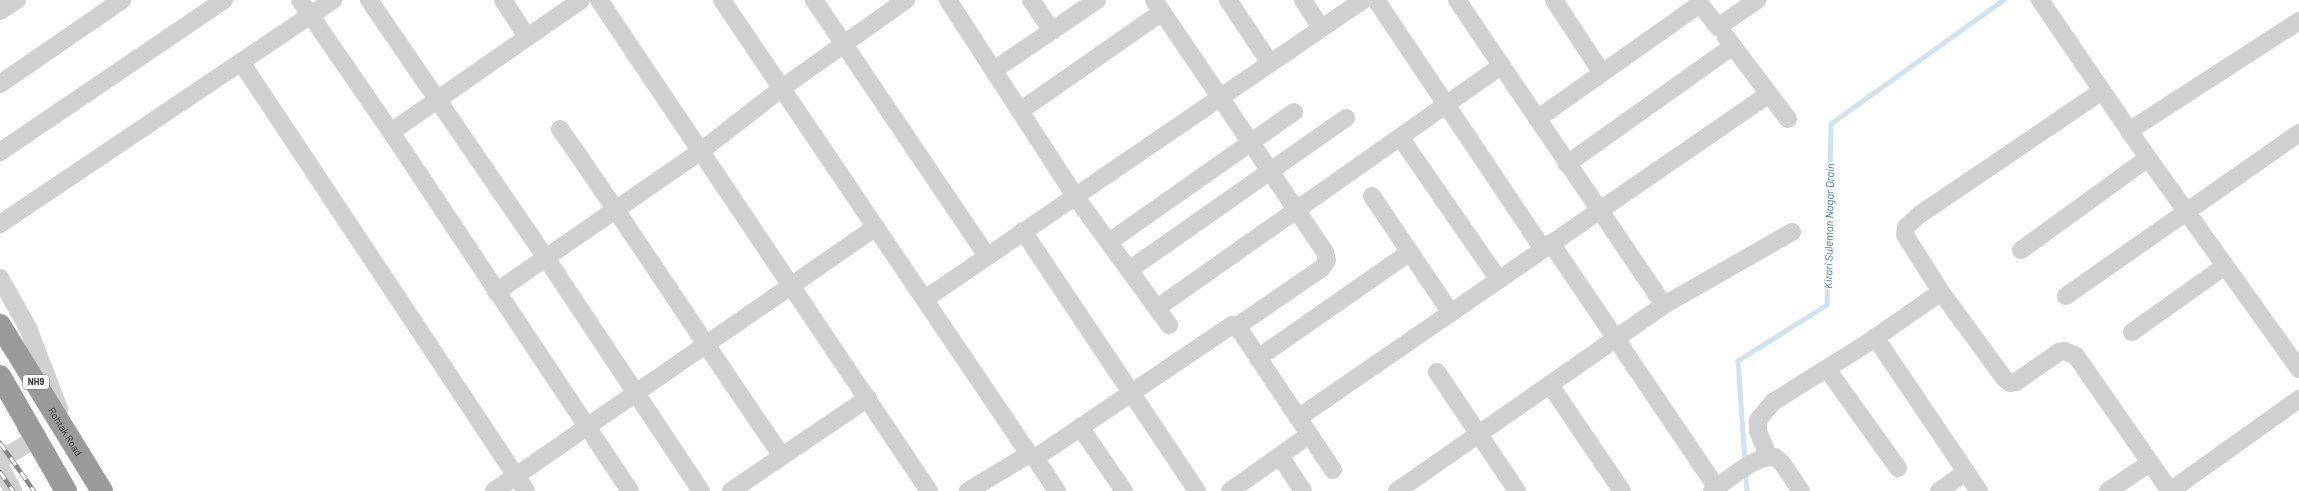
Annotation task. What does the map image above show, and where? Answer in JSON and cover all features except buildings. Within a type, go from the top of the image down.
[{"type":"highway","name":"NH9","points":[[0,325],[71,440]]},
{"type":"highway","name":"NH9","points":[[0,376],[66,491]]},
{"type":"highway","name":"Rohtak Road","points":[[71,440],[102,491]]},
{"type":"street","points":[[1,10],[16,0]]},
{"type":"street","points":[[0,152],[224,0]]},
{"type":"street","points":[[300,0],[391,132],[496,292],[630,491]]},
{"type":"street","points":[[0,224],[333,0]]},
{"type":"street","points":[[369,0],[546,258],[701,491]]},
{"type":"street","points":[[503,0],[527,37]]},
{"type":"street","points":[[391,132],[581,0]]},
{"type":"street","points":[[599,0],[868,398],[929,491]]},
{"type":"street","points":[[722,0],[1057,491]]},
{"type":"street","points":[[814,0],[987,256]]},
{"type":"street","points":[[496,292],[701,151],[782,88],[843,44],[886,6],[906,0]]},
{"type":"street","points":[[948,0],[1075,196],[1169,325]]},
{"type":"street","points":[[1031,0],[1052,31]]},
{"type":"street","points":[[994,70],[1097,0]]},
{"type":"street","points":[[1228,0],[1270,63]]},
{"type":"street","points":[[1303,0],[1322,28]]},
{"type":"street","points":[[925,299],[1363,0]]},
{"type":"street","points":[[1376,0],[1445,106],[1616,339],[1719,486],[1763,458],[1775,456],[1782,463],[1801,491]]},
{"type":"street","points":[[1457,0],[1664,305]]},
{"type":"street","points":[[1554,0],[1602,73]]},
{"type":"street","points":[[1718,27],[1757,0]]},
{"type":"street","points":[[2040,0],[2148,158],[2299,369]]},
{"type":"street","points":[[0,84],[117,2]]},
{"type":"street","points":[[1537,119],[1699,2],[1788,119]]},
{"type":"street","points":[[1020,111],[1158,6],[1269,172],[1325,252],[1327,260],[1322,268],[1236,327]]},
{"type":"street","points":[[2130,130],[2299,21]]},
{"type":"street","points":[[1567,164],[1733,46]]},
{"type":"street","points":[[241,62],[526,491]]},
{"type":"street","points":[[1156,308],[1501,66]]},
{"type":"street","points":[[2102,91],[1919,215],[1906,227],[1906,235],[1909,243],[1941,292],[2004,378],[2010,382],[2024,378],[2059,352],[2065,351],[2076,356],[2170,491],[2299,399]]},
{"type":"street","points":[[1298,418],[1769,94]]},
{"type":"street","points":[[1109,242],[1294,112]]},
{"type":"street","points":[[1129,270],[1346,118]]},
{"type":"street","points":[[560,129],[617,209],[705,345],[782,456]]},
{"type":"street","points":[[2066,296],[2299,133]]},
{"type":"street","points":[[1400,137],[1499,280]]},
{"type":"street","points":[[2021,250],[2148,158]]},
{"type":"street","points":[[1372,196],[1451,312]]},
{"type":"street","points":[[494,491],[876,227]]},
{"type":"street","points":[[1024,231],[1197,491]]},
{"type":"street","points":[[1397,491],[1664,305],[1792,232]]},
{"type":"street","points":[[1258,358],[1410,252]]},
{"type":"street","points":[[2132,332],[2225,266]]},
{"type":"street","name":"Rohtak Road","points":[[0,278],[28,328],[71,440]]},
{"type":"street","points":[[1763,458],[1758,431],[1758,420],[1773,402],[1827,369],[1941,292]]},
{"type":"street","points":[[968,491],[988,486],[1032,456],[1080,427],[1227,326],[1232,325],[1236,327],[1258,358],[1333,470]]},
{"type":"street","points":[[1875,337],[1979,491]]},
{"type":"street","points":[[1827,369],[1898,468]]},
{"type":"street","points":[[1437,372],[1517,491]]},
{"type":"street","points":[[1550,385],[1622,491]]},
{"type":"street","points":[[0,394],[35,439],[0,460]]},
{"type":"street","points":[[731,491],[868,398]]},
{"type":"street","points":[[1080,427],[1124,491]]},
{"type":"street","points":[[1230,491],[1309,434]]},
{"type":"street","points":[[1280,456],[1303,491]]},
{"type":"street","points":[[2108,491],[2150,463]]},
{"type":"street","points":[[0,466],[13,491]]},
{"type":"street","points":[[1939,491],[1966,472]]},
{"type":"waterway","name":"Kirari Suleman Nagar Drain","points":[[1745,463],[1738,361],[1827,305],[1831,124],[2004,0]]},
{"type":"waterway","name":"Kirari Suleman Nagar Drain","points":[[1745,471],[1747,491]]},
{"type":"railway","points":[[0,443],[34,491]]},
{"type":"railway","points":[[0,472],[13,491]]}]
